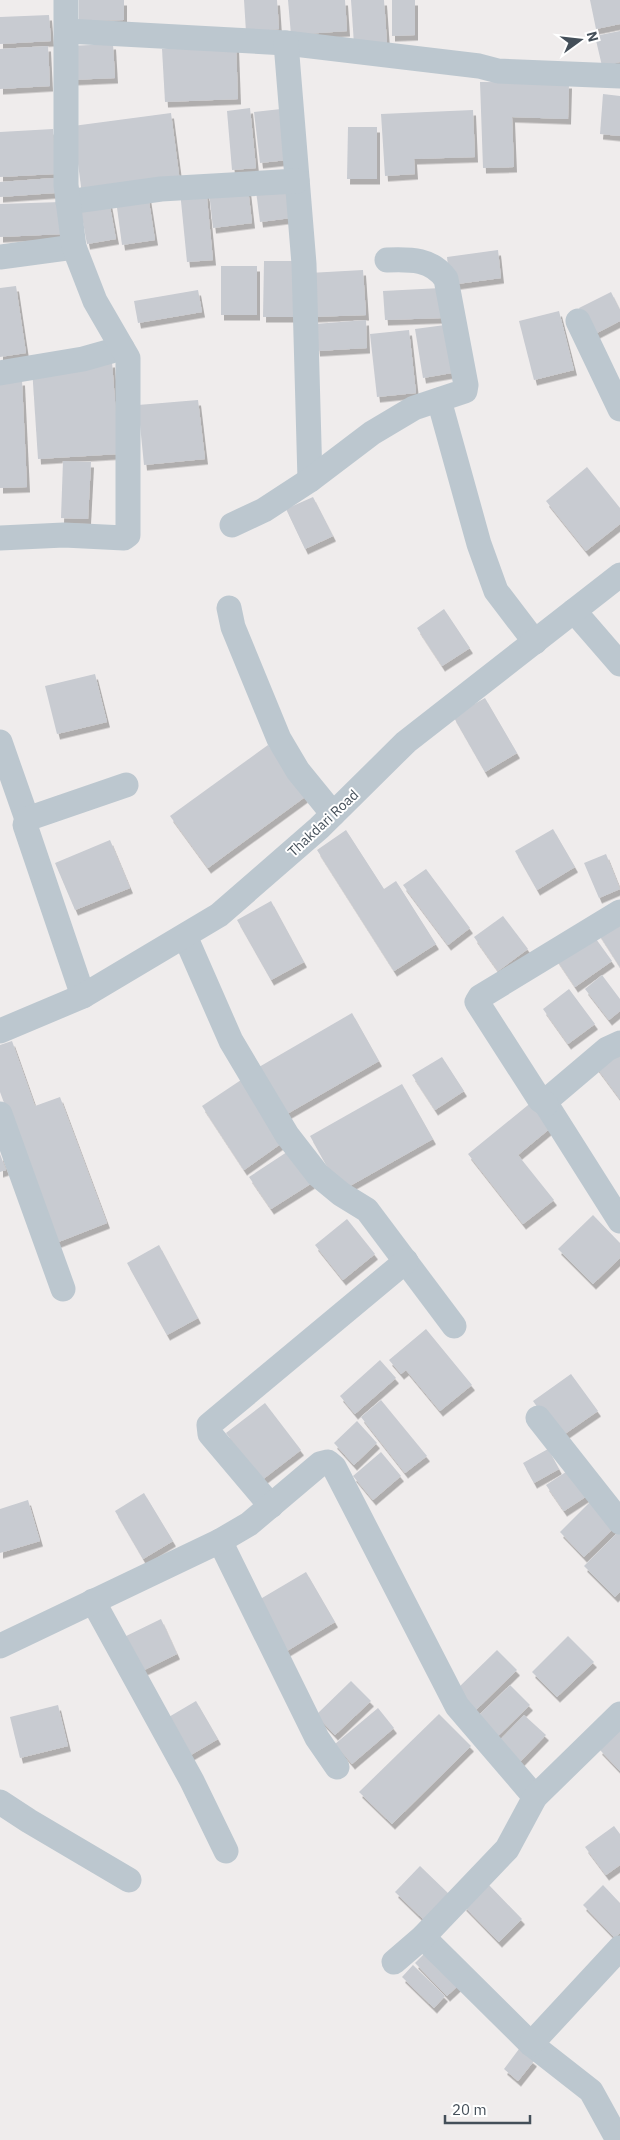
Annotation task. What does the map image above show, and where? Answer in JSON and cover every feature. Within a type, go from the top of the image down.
[{"type":"street","points":[[0,538],[64,535],[124,538],[128,535],[128,358],[95,301],[74,248],[66,185],[66,0]]},
{"type":"street","points":[[66,31],[286,43],[479,66],[498,71],[620,76]]},
{"type":"street","points":[[286,43],[304,264],[310,480]]},
{"type":"street","points":[[68,202],[161,189],[297,180]]},
{"type":"street","points":[[0,257],[74,248]]},
{"type":"street","points":[[232,525],[264,510],[310,480],[372,433],[414,408],[465,391],[466,385],[446,280],[438,268],[428,263],[403,259],[387,260]]},
{"type":"street","points":[[578,321],[620,409]]},
{"type":"street","points":[[0,373],[83,359],[122,348]]},
{"type":"street","points":[[440,400],[479,544],[496,591],[535,642]]},
{"type":"street","name":"Thakdari Road","points":[[0,1031],[83,996],[219,915],[333,814],[406,742],[620,575]]},
{"type":"street","points":[[229,608],[233,627],[278,739],[298,771],[333,814]]},
{"type":"street","points":[[574,611],[620,664]]},
{"type":"street","points":[[0,742],[27,819],[27,830],[83,996]]},
{"type":"street","points":[[27,819],[126,785]]},
{"type":"street","points":[[620,912],[480,997],[477,1002],[540,1100],[546,1104],[620,1221]]},
{"type":"street","points":[[185,936],[231,1041],[287,1135],[318,1175],[340,1194],[367,1210],[454,1326]]},
{"type":"street","points":[[546,1104],[548,1099],[607,1050],[620,1043]]},
{"type":"street","points":[[0,1114],[63,1289]]},
{"type":"street","points":[[271,1506],[210,1434],[209,1425],[406,1261]]},
{"type":"street","points":[[538,1418],[620,1522]]},
{"type":"street","points":[[0,1646],[220,1541],[249,1524],[320,1464],[328,1462],[334,1466],[458,1706],[535,1797]]},
{"type":"street","points":[[220,1541],[317,1738],[337,1767]]},
{"type":"street","points":[[93,1601],[192,1781],[226,1851]]},
{"type":"street","points":[[394,1962],[423,1937],[507,1849],[535,1797],[620,1714]]},
{"type":"street","points":[[0,1802],[129,1880]]},
{"type":"street","points":[[423,1937],[531,2044],[591,2090],[618,2140]]},
{"type":"street","points":[[531,2044],[620,1948]]},
{"type":"building","points":[[79,0],[124,0],[124,20],[79,21]]},
{"type":"building","points":[[244,0],[277,0],[279,29],[246,32]]},
{"type":"building","points":[[288,0],[345,0],[347,31],[291,35]]},
{"type":"building","points":[[351,0],[384,0],[387,43],[354,44]]},
{"type":"building","points":[[392,0],[415,0],[415,35],[392,36]]},
{"type":"building","points":[[590,0],[620,0],[620,24],[596,29]]},
{"type":"building","points":[[49,15],[51,41],[0,44],[0,17]]},
{"type":"building","points":[[620,31],[620,62],[602,66],[595,36]]},
{"type":"building","points":[[113,44],[115,78],[70,80],[69,46]]},
{"type":"building","points":[[236,45],[238,99],[165,102],[162,49]]},
{"type":"building","points":[[48,46],[50,86],[0,89],[0,49]]},
{"type":"building","points":[[480,82],[569,83],[568,119],[512,117],[514,167],[483,168]]},
{"type":"building","points":[[603,94],[620,96],[620,136],[600,134]]},
{"type":"building","points":[[250,108],[256,168],[232,170],[227,111]]},
{"type":"building","points":[[281,109],[287,160],[260,163],[254,112]]},
{"type":"building","points":[[473,110],[475,157],[414,159],[415,174],[385,176],[381,114]]},
{"type":"building","points":[[171,113],[180,182],[82,194],[73,126]]},
{"type":"building","points":[[348,127],[377,127],[377,179],[347,179]]},
{"type":"building","points":[[53,129],[55,174],[0,177],[0,132]]},
{"type":"building","points":[[54,178],[55,193],[0,197],[0,182]]},
{"type":"building","points":[[206,188],[213,260],[187,262],[180,191]]},
{"type":"building","points":[[248,188],[252,223],[213,228],[209,192]]},
{"type":"building","points":[[288,188],[291,218],[260,222],[256,191]]},
{"type":"building","points":[[148,195],[155,240],[122,245],[116,200]]},
{"type":"building","points":[[109,201],[116,239],[87,244],[80,206]]},
{"type":"building","points":[[61,202],[63,234],[0,237],[0,204]]},
{"type":"building","points":[[498,250],[501,278],[450,285],[447,257]]},
{"type":"building","points":[[264,261],[298,261],[297,317],[263,317]]},
{"type":"building","points":[[221,266],[257,266],[257,315],[221,315]]},
{"type":"building","points":[[363,270],[366,315],[311,317],[309,273]]},
{"type":"building","points":[[16,286],[26,353],[0,357],[0,288]]},
{"type":"building","points":[[441,288],[442,318],[385,320],[383,291]]},
{"type":"building","points":[[198,290],[202,312],[138,323],[134,301]]},
{"type":"building","points":[[611,292],[620,310],[620,321],[593,335],[579,308]]},
{"type":"building","points":[[559,311],[574,370],[534,380],[519,321]]},
{"type":"building","points":[[366,320],[367,348],[317,351],[315,324]]},
{"type":"building","points":[[445,325],[452,373],[423,378],[415,329]]},
{"type":"building","points":[[409,330],[416,393],[377,397],[370,334]]},
{"type":"building","points":[[112,362],[119,454],[38,459],[32,368]]},
{"type":"building","points":[[22,380],[27,487],[0,488],[0,381]]},
{"type":"building","points":[[198,400],[205,459],[144,465],[138,405]]},
{"type":"building","points":[[63,461],[91,462],[88,519],[61,518]]},
{"type":"building","points":[[587,467],[620,508],[620,524],[586,551],[546,501]]},
{"type":"building","points":[[313,497],[333,536],[305,549],[286,509]]},
{"type":"building","points":[[444,609],[470,648],[442,666],[417,628]]},
{"type":"building","points":[[95,674],[107,722],[57,734],[45,686]]},
{"type":"building","points":[[485,698],[517,753],[485,772],[453,716]]},
{"type":"building","points":[[268,745],[305,797],[208,868],[170,816]]},
{"type":"building","points":[[553,829],[575,867],[537,890],[515,851]]},
{"type":"building","points":[[346,830],[384,889],[396,881],[436,944],[394,971],[317,850]]},
{"type":"building","points":[[110,840],[130,888],[75,910],[55,863]]},
{"type":"building","points":[[606,854],[620,889],[599,898],[584,863]]},
{"type":"building","points":[[426,869],[470,928],[448,945],[403,885]]},
{"type":"building","points":[[271,901],[304,962],[271,980],[237,920]]},
{"type":"building","points":[[620,915],[620,967],[597,931]]},
{"type":"building","points":[[503,916],[528,949],[498,971],[474,937]]},
{"type":"building","points":[[591,932],[612,961],[575,987],[555,957]]},
{"type":"building","points":[[602,975],[620,999],[620,1011],[609,1020],[585,989]]},
{"type":"building","points":[[569,989],[595,1024],[568,1044],[543,1009]]},
{"type":"building","points":[[352,1013],[379,1061],[287,1114],[259,1067]]},
{"type":"building","points":[[12,1041],[35,1106],[60,1097],[107,1223],[56,1243],[0,1092],[0,1045]]},
{"type":"building","points":[[620,1045],[620,1099],[594,1064]]},
{"type":"building","points":[[442,1057],[464,1091],[435,1110],[412,1075]]},
{"type":"building","points":[[241,1080],[282,1143],[244,1170],[202,1106]]},
{"type":"building","points":[[402,1084],[433,1139],[341,1191],[310,1136]]},
{"type":"building","points":[[533,1101],[553,1126],[518,1155],[554,1200],[523,1224],[468,1154]]},
{"type":"building","points":[[290,1150],[312,1183],[271,1209],[249,1177]]},
{"type":"building","points":[[0,1154],[6,1170],[0,1172]]},
{"type":"building","points":[[593,1215],[620,1243],[620,1258],[593,1284],[558,1249]]},
{"type":"building","points":[[347,1219],[375,1254],[343,1280],[315,1245]]},
{"type":"building","points":[[159,1245],[198,1318],[167,1335],[127,1263]]},
{"type":"building","points":[[426,1329],[472,1385],[440,1411],[406,1370],[401,1374],[389,1360]]},
{"type":"building","points":[[380,1360],[396,1378],[355,1414],[340,1396]]},
{"type":"building","points":[[571,1374],[598,1411],[559,1438],[533,1401]]},
{"type":"building","points":[[381,1400],[427,1456],[405,1473],[361,1417]]},
{"type":"building","points":[[265,1403],[301,1450],[262,1480],[226,1433]]},
{"type":"building","points":[[357,1421],[377,1443],[354,1465],[334,1443]]},
{"type":"building","points":[[548,1449],[559,1469],[534,1483],[523,1463]]},
{"type":"building","points":[[381,1452],[401,1476],[373,1500],[353,1476]]},
{"type":"building","points":[[569,1470],[587,1496],[564,1511],[546,1485]]},
{"type":"building","points":[[144,1493],[173,1541],[143,1559],[115,1511]]},
{"type":"building","points":[[28,1500],[40,1541],[0,1553],[0,1509]]},
{"type":"building","points":[[591,1501],[616,1526],[584,1557],[560,1532]]},
{"type":"building","points":[[620,1530],[620,1592],[615,1597],[584,1566]]},
{"type":"building","points":[[306,1572],[335,1622],[287,1651],[257,1601]]},
{"type":"building","points":[[161,1619],[177,1654],[136,1674],[120,1639]]},
{"type":"building","points":[[568,1636],[594,1662],[557,1697],[532,1672]]},
{"type":"building","points":[[497,1650],[517,1670],[476,1710],[456,1690]]},
{"type":"building","points":[[351,1681],[371,1701],[335,1735],[316,1715]]},
{"type":"building","points":[[510,1685],[530,1705],[495,1739],[475,1719]]},
{"type":"building","points":[[196,1701],[218,1739],[184,1759],[162,1721]]},
{"type":"building","points":[[58,1705],[68,1746],[20,1758],[10,1717]]},
{"type":"building","points":[[378,1708],[394,1728],[352,1764],[335,1744]]},
{"type":"building","points":[[439,1714],[471,1746],[392,1824],[359,1792]]},
{"type":"building","points":[[524,1715],[546,1735],[518,1764],[497,1743]]},
{"type":"building","points":[[620,1727],[620,1771],[599,1749]]},
{"type":"building","points":[[614,1826],[620,1834],[620,1865],[606,1875],[585,1847]]},
{"type":"building","points":[[420,1866],[449,1894],[424,1920],[395,1892]]},
{"type":"building","points":[[486,1882],[522,1919],[499,1942],[463,1905]]},
{"type":"building","points":[[603,1885],[620,1903],[620,1933],[615,1938],[583,1905]]},
{"type":"building","points":[[429,1949],[462,1982],[447,1996],[415,1963]]},
{"type":"building","points":[[413,1965],[445,1996],[434,2008],[402,1977]]},
{"type":"building","points":[[519,2049],[534,2061],[518,2081],[504,2069]]}]
